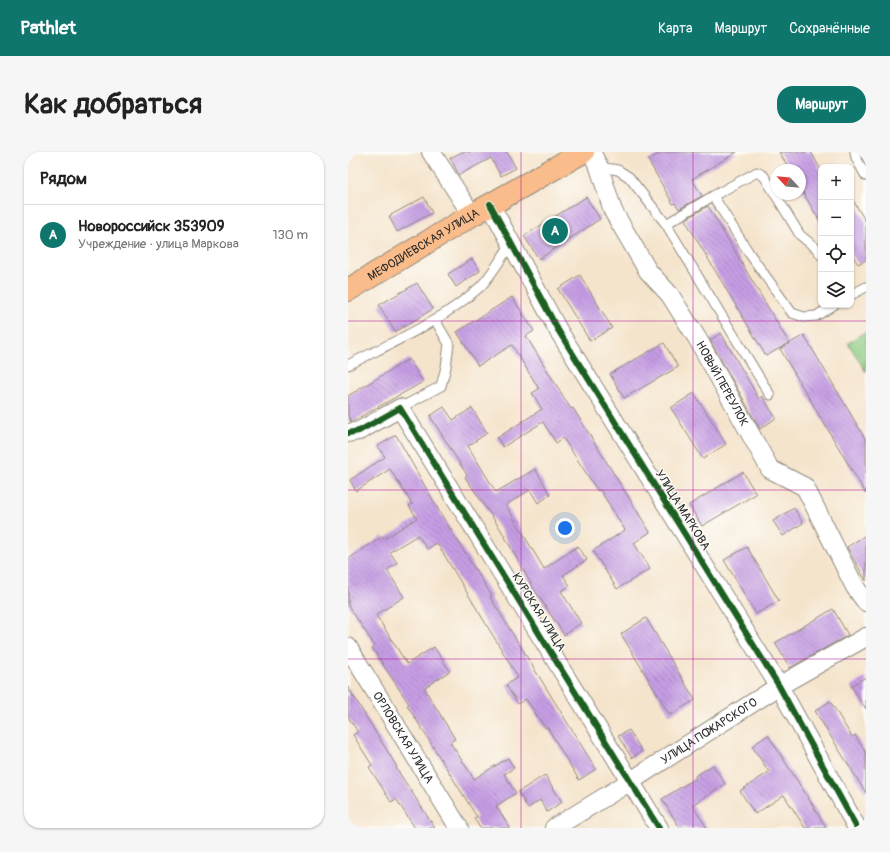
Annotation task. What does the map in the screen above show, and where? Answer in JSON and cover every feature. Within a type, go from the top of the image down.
[{"type":"main road","name":"МЕФОДИЕВСКАЯ УЛИЦА","points":[[348,290],[481,209],[583,152]]},
{"type":"street","name":"УЛИЦА МАРКОВА","points":[[431,152],[511,244],[558,330],[779,686],[857,828]]},
{"type":"street","name":"НОВЫЙ ПЕРЕУЛОК","points":[[595,160],[613,211],[648,271],[670,295],[697,338],[770,469],[805,487],[855,587],[866,602]]},
{"type":"street","points":[[348,433],[359,431],[400,408]]},
{"type":"street","name":"КУРСКАЯ УЛИЦА","points":[[400,408],[659,828]]},
{"type":"street","name":"УЛИЦА ПОЖАРСКОГО","points":[[554,828],[631,781],[779,686],[866,637]]},
{"type":"street","name":"ОРЛОВСКАЯ УЛИЦА","points":[[348,647],[459,828]]},
{"type":"lane","points":[[855,152],[856,158],[866,176]]},
{"type":"lane","points":[[595,160],[618,170],[630,178],[666,224],[770,395]]},
{"type":"lane","points":[[666,224],[757,172],[764,176],[800,235],[818,250]]},
{"type":"lane","points":[[713,196],[749,252],[792,312],[804,317],[816,316],[829,308]]},
{"type":"lane","points":[[348,365],[435,320],[481,286],[511,244]]},
{"type":"lane","points":[[854,293],[866,286]]},
{"type":"lane","points":[[400,408],[441,386],[449,344],[435,320]]},
{"type":"green space","points":[[866,332],[866,372],[848,343]]},
{"type":"building","points":[[462,152],[507,152],[516,168],[501,176],[491,158],[459,175],[450,158]]},
{"type":"building","points":[[663,152],[737,152],[692,179],[702,196],[679,209],[675,203],[673,204],[648,160]]},
{"type":"building","points":[[779,152],[811,152],[818,165],[818,218],[806,197],[806,164],[786,164]]},
{"type":"building","points":[[424,197],[432,213],[397,232],[389,216]]},
{"type":"building","points":[[586,197],[600,219],[539,259],[524,236]]},
{"type":"building","points":[[854,202],[866,222],[866,260],[858,264],[854,258]]},
{"type":"building","points":[[708,206],[789,343],[766,356],[685,220]]},
{"type":"building","points":[[472,259],[480,271],[456,287],[448,274]]},
{"type":"building","points":[[580,275],[612,328],[590,341],[558,289]]},
{"type":"building","points":[[417,283],[433,309],[395,332],[379,305]]},
{"type":"building","points":[[512,297],[534,331],[526,336],[571,409],[573,408],[650,532],[634,543],[650,569],[617,589],[593,551],[625,530],[600,490],[598,491],[563,438],[556,443],[543,422],[503,447],[497,438],[542,409],[532,393],[539,389],[512,345],[478,366],[457,332]]},
{"type":"building","points":[[721,333],[759,399],[762,396],[776,418],[760,429],[710,340]]},
{"type":"building","points":[[804,335],[866,440],[866,494],[780,349]]},
{"type":"building","points":[[664,343],[678,367],[624,398],[610,374]]},
{"type":"building","points":[[409,359],[423,382],[351,422],[348,416],[348,396]]},
{"type":"building","points":[[694,393],[726,444],[703,459],[671,408]]},
{"type":"building","points":[[444,407],[453,420],[472,408],[487,433],[468,446],[496,492],[535,469],[550,495],[538,503],[530,490],[506,505],[544,569],[578,546],[587,560],[563,575],[570,586],[561,591],[581,623],[564,635],[534,589],[501,530],[465,477],[467,475],[430,416]]},
{"type":"building","points":[[396,435],[439,511],[492,596],[490,597],[596,769],[579,780],[547,727],[545,728],[526,699],[518,704],[506,685],[518,677],[437,543],[427,549],[418,535],[390,552],[397,563],[387,570],[404,597],[376,615],[407,664],[434,647],[450,671],[424,688],[455,739],[450,742],[474,779],[508,758],[514,768],[504,774],[516,793],[496,806],[510,828],[480,828],[474,818],[477,817],[407,705],[409,704],[372,648],[375,646],[348,605],[348,559],[383,536],[384,539],[417,518],[409,506],[412,504],[390,469],[356,491],[350,480],[385,457],[378,446]]},
{"type":"building","points":[[743,472],[756,494],[702,526],[689,505]]},
{"type":"building","points":[[794,508],[803,523],[783,536],[773,521]]},
{"type":"building","points":[[866,535],[866,581],[847,547]]},
{"type":"building","points":[[747,547],[779,601],[756,614],[724,560]]},
{"type":"building","points":[[833,609],[848,635],[790,668],[775,643]]},
{"type":"building","points":[[646,618],[695,700],[670,715],[621,634]]},
{"type":"building","points":[[866,677],[866,709],[851,686]]},
{"type":"building","points":[[348,687],[397,767],[396,768],[435,828],[415,828],[396,799],[391,802],[369,767],[372,765],[353,735],[358,732],[348,717]]},
{"type":"building","points":[[830,701],[852,737],[855,735],[866,753],[866,793],[815,711]]},
{"type":"building","points":[[629,730],[642,751],[632,758],[618,736]]},
{"type":"building","points":[[768,735],[826,828],[805,828],[784,795],[755,814],[740,791],[769,772],[752,746]]},
{"type":"building","points":[[713,765],[725,784],[692,805],[707,828],[680,828],[662,799],[696,778],[695,776]]},
{"type":"building","points":[[545,775],[562,802],[547,812],[540,800],[528,808],[518,792]]},
{"type":"cycle path","points":[[490,204],[558,330],[779,686],[857,828]]},
{"type":"cycle path","points":[[348,433],[359,431],[400,408],[659,828]]},
{"type":"place","name":"Новороссийск 353909","points":[[555,231]]}]
